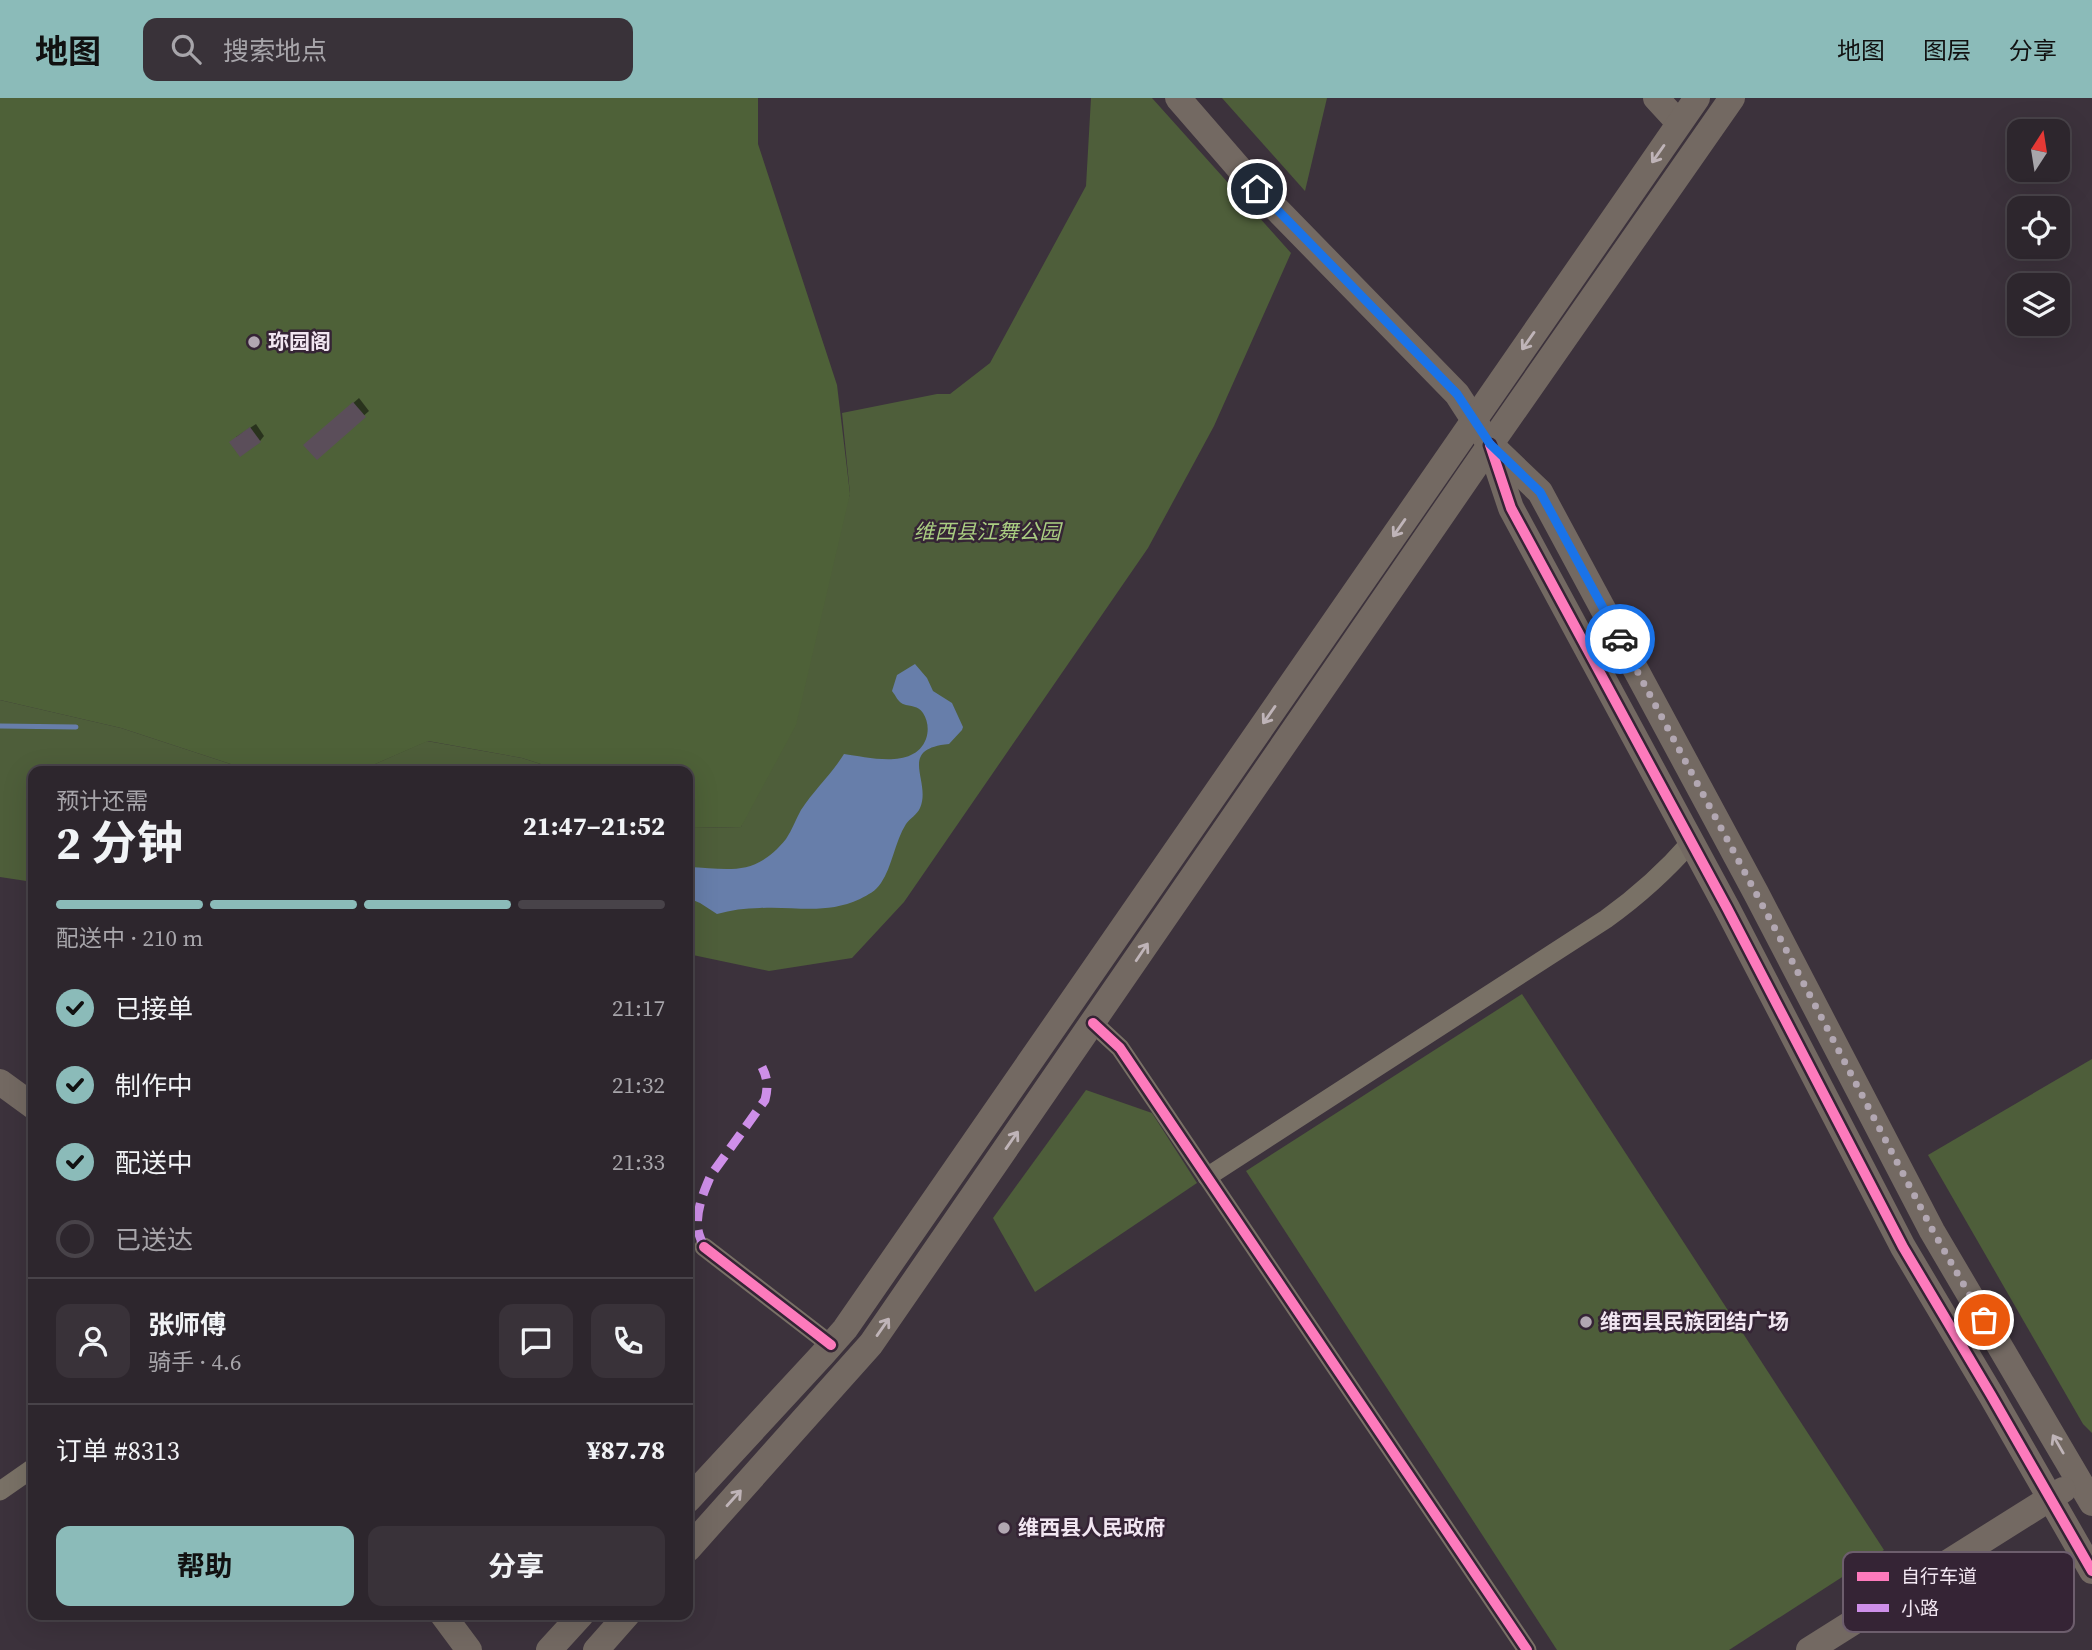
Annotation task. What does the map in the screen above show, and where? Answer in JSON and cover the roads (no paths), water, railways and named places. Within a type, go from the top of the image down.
[{"type":"main road","points":[[1178,98],[1257,189],[1457,394],[1475,418],[1490,444],[1511,508],[1691,842],[1903,1247],[2092,1571]]},
{"type":"main road","points":[[1656,98],[1679,123]]},
{"type":"main road","points":[[693,1495],[845,1329],[1696,98]]},
{"type":"main road","points":[[693,1543],[871,1344],[1490,444],[1732,98]]},
{"type":"main road","points":[[1490,444],[1540,492],[1756,892],[1933,1231],[2085,1476],[2092,1503]]},
{"type":"main road","points":[[0,1082],[28,1103]]},
{"type":"main road","points":[[1963,1552],[2085,1476]]},
{"type":"main road","points":[[447,1620],[469,1650]]},
{"type":"main road","points":[[549,1650],[576,1620]]},
{"type":"main road","points":[[596,1650],[623,1620]]},
{"type":"main road","points":[[1809,1650],[1843,1628]]},
{"type":"street","points":[[1207,1177],[1606,919],[1666,871],[1691,842]]},
{"type":"street","points":[[1093,1023],[1120,1048],[1527,1650]]},
{"type":"street","points":[[704,1247],[831,1345]]},
{"type":"street","points":[[0,1491],[28,1471]]},
{"type":"water","points":[[915,664],[927,678],[933,691],[952,703],[963,727],[949,744],[933,747],[924,752],[920,759],[923,798],[920,808],[902,831],[888,869],[876,889],[847,904],[810,909],[749,908],[717,914],[693,900],[693,867],[742,868],[764,860],[786,839],[801,810],[844,754],[890,759],[912,755],[920,749],[928,732],[927,722],[921,710],[901,703],[892,691],[897,675]]},
{"type":"waterway","points":[[0,726],[76,727]]},
{"type":"place","name":"珎园阁","points":[[254,342]]},
{"type":"place","name":"维西县民族团结广场","points":[[1586,1322]]},
{"type":"place","name":"维西县人民政府","points":[[1004,1528]]},
{"type":"park label","name":"维西县江舞公园","points":[[987,532]]}]
